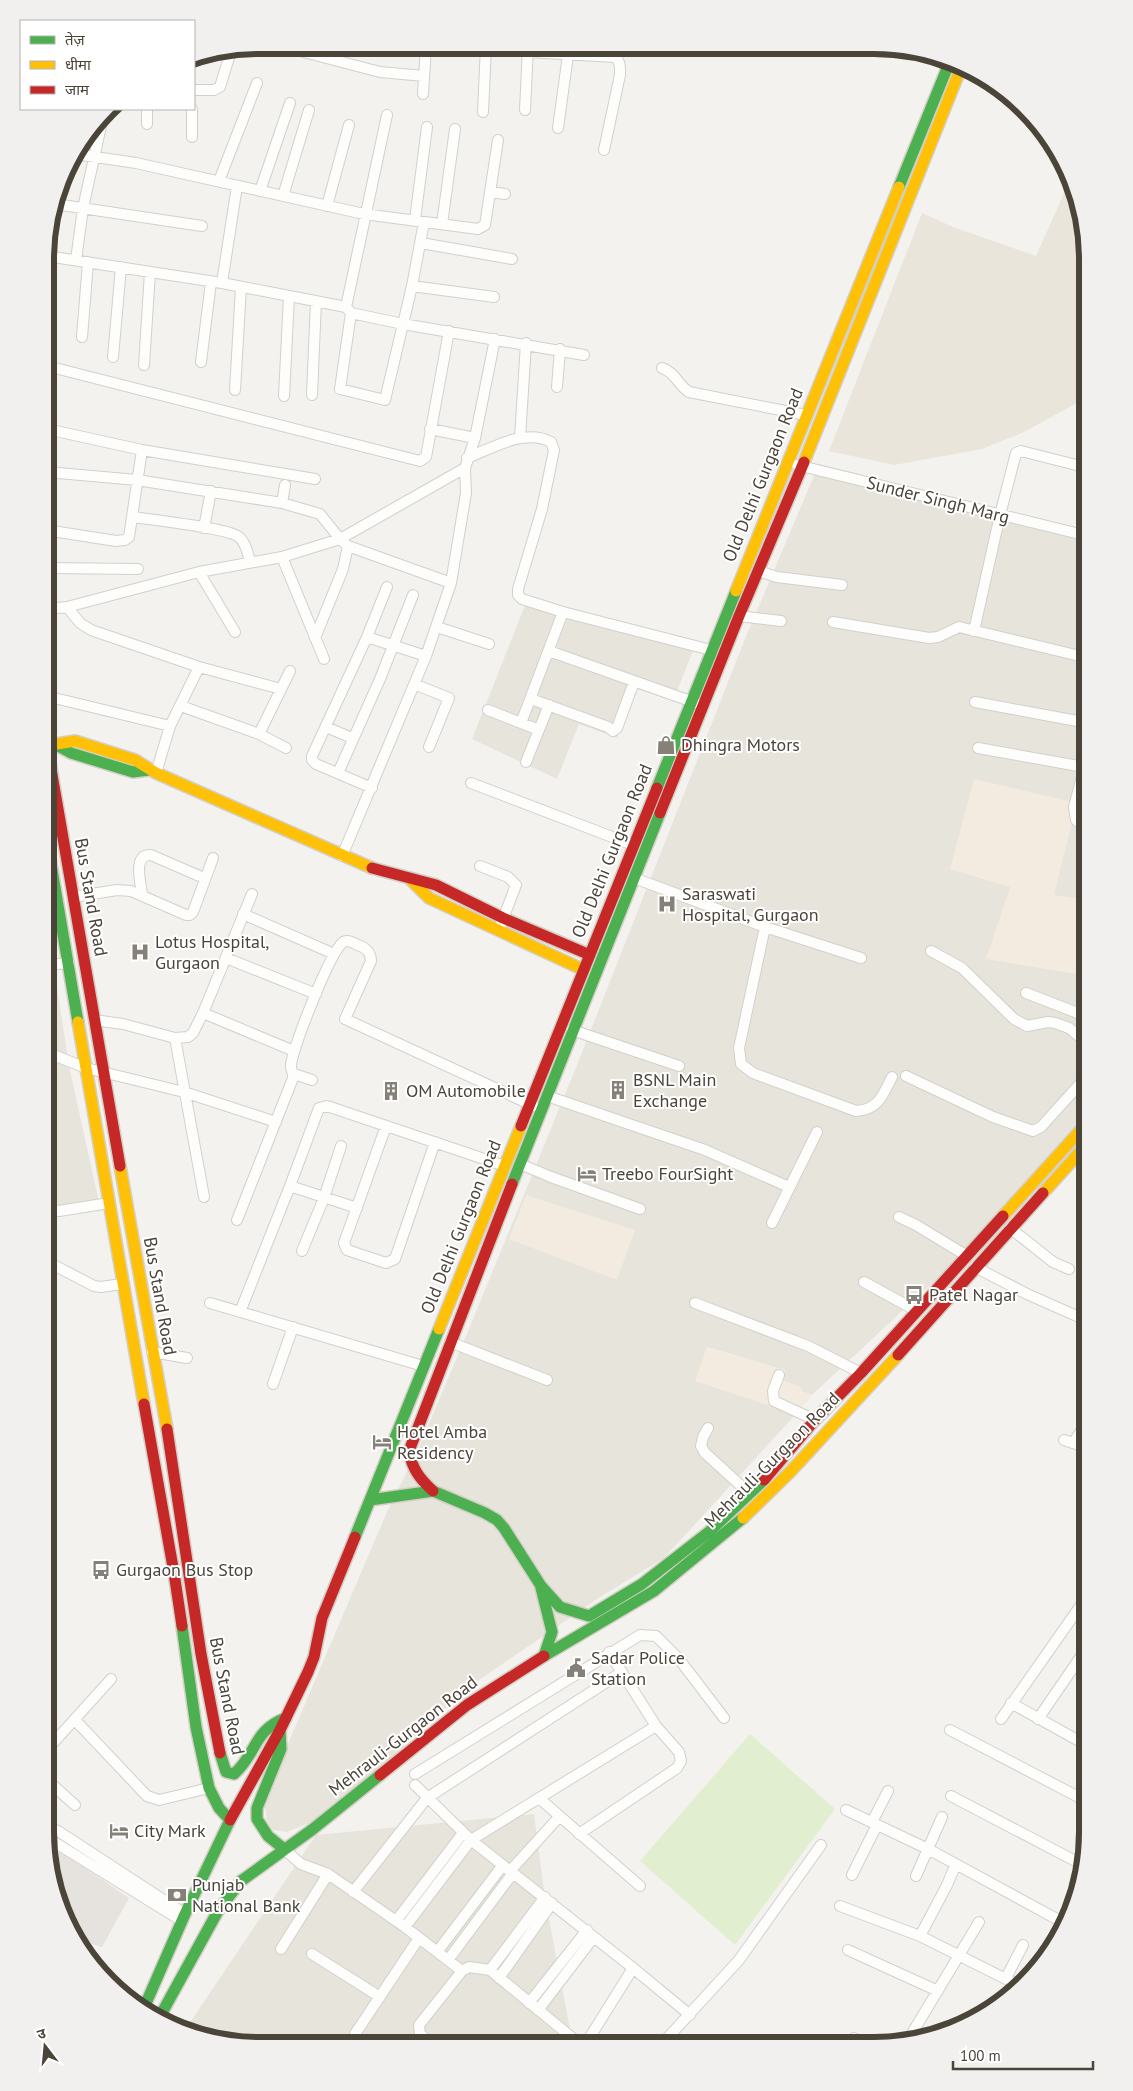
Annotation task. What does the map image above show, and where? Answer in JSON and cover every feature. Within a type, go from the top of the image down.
[{"type":"main road","name":"Old Delhi Gurgaon Road","points":[[146,2004],[183,1917],[230,1820],[280,1730],[314,1657],[322,1618],[947,67]]},
{"type":"main road","name":"Old Delhi Gurgaon Road","points":[[433,1491],[422,1481],[411,1465],[409,1452],[454,1330],[572,1030],[739,616],[802,467],[959,72]]},
{"type":"main road","points":[[54,741],[75,741],[135,760],[152,772],[342,856],[370,868],[436,886],[503,918],[590,955]]},
{"type":"main road","name":"Bus Stand Road","points":[[54,768],[94,1020],[152,1352],[163,1404],[201,1654],[223,1767],[226,1772],[234,1774],[243,1766],[264,1730],[273,1723],[286,1718]]},
{"type":"main road","name":"Bus Stand Road","points":[[54,880],[122,1284],[174,1572],[196,1727],[209,1788],[219,1808],[230,1820]]},
{"type":"main road","points":[[411,880],[429,898],[584,970]]},
{"type":"main road","name":"Mehrauli-Gurgaon Road","points":[[541,1586],[560,1607],[589,1616],[642,1584],[710,1531],[766,1478],[815,1420],[861,1373],[1079,1132]]},
{"type":"main road","name":"Mehrauli-Gurgaon Road","points":[[162,2013],[218,1911],[241,1881],[467,1705],[544,1656],[654,1591],[745,1516],[791,1471],[871,1385],[1079,1153]]},
{"type":"main road","points":[[931,1296],[943,1304]]},
{"type":"main road","points":[[440,1324],[454,1330]]},
{"type":"main road","points":[[145,1406],[163,1404]]},
{"type":"main road","points":[[370,1500],[433,1491],[497,1520],[541,1586],[552,1632],[544,1656]]},
{"type":"main road","points":[[280,1730],[281,1749],[257,1808],[257,1819],[268,1836],[284,1849]]},
{"type":"street","points":[[311,54],[380,72],[424,76]]},
{"type":"street","points":[[423,94],[425,54]]},
{"type":"street","points":[[483,112],[486,54]]},
{"type":"street","points":[[525,110],[528,54]]},
{"type":"street","points":[[561,54],[614,57],[620,64],[604,150]]},
{"type":"street","points":[[558,128],[568,55]]},
{"type":"street","points":[[195,90],[214,90],[220,87],[229,56]]},
{"type":"street","points":[[219,180],[257,83]]},
{"type":"street","points":[[260,191],[290,103]]},
{"type":"street","points":[[147,110],[147,124]]},
{"type":"street","points":[[192,110],[192,137]]},
{"type":"street","points":[[283,196],[308,110]]},
{"type":"street","points":[[387,115],[364,214],[349,310],[340,389],[383,401],[387,398],[421,243],[420,221],[427,126]]},
{"type":"street","points":[[327,206],[349,125]]},
{"type":"street","points":[[76,260],[83,208],[100,129]]},
{"type":"street","points":[[442,224],[455,129]]},
{"type":"street","points":[[82,155],[219,180],[237,186],[364,214],[478,229],[482,228],[486,219],[498,140]]},
{"type":"street","points":[[905,170],[918,176]]},
{"type":"street","points":[[201,362],[237,186]]},
{"type":"street","points":[[490,192],[505,194]]},
{"type":"street","points":[[61,205],[202,226]]},
{"type":"street","points":[[421,243],[512,259]]},
{"type":"street","points":[[54,257],[216,282],[316,301],[403,324],[584,354]]},
{"type":"street","points":[[82,337],[88,262]]},
{"type":"street","points":[[113,357],[120,267]]},
{"type":"street","points":[[144,365],[150,272]]},
{"type":"street","points":[[412,286],[494,297]]},
{"type":"street","points":[[235,390],[241,287]]},
{"type":"street","points":[[284,396],[290,296]]},
{"type":"street","points":[[312,395],[316,301]]},
{"type":"street","points":[[54,368],[420,461],[426,456],[449,332]]},
{"type":"street","points":[[342,856],[426,656],[451,583],[466,493],[466,463],[475,438],[495,339]]},
{"type":"street","points":[[520,438],[526,344]]},
{"type":"street","points":[[557,387],[560,349]]},
{"type":"street","points":[[662,368],[671,372],[682,387],[689,392],[806,415]]},
{"type":"street","points":[[430,429],[475,438]]},
{"type":"street","points":[[54,431],[142,450],[315,480]]},
{"type":"street","points":[[54,608],[199,572],[282,557],[344,542],[466,463],[520,438],[545,439],[551,442],[554,450],[542,509],[518,595],[522,599],[535,604],[563,612],[711,650]]},
{"type":"street","points":[[54,531],[125,540],[131,534],[142,450]]},
{"type":"street","points":[[974,631],[1016,453],[1018,451],[1079,466]]},
{"type":"street","name":"Sunder Singh Marg","points":[[788,462],[1079,534]]},
{"type":"street","points":[[54,473],[137,480],[282,503],[320,514],[344,542],[451,583]]},
{"type":"street","points":[[282,503],[285,485]]},
{"type":"street","points":[[204,528],[211,491]]},
{"type":"street","points":[[133,518],[235,534],[241,538],[250,562]]},
{"type":"street","points":[[315,638],[343,569],[344,542]]},
{"type":"street","points":[[282,557],[324,659]]},
{"type":"street","points":[[54,568],[138,569]]},
{"type":"street","points":[[758,571],[777,577],[842,585]]},
{"type":"street","points":[[199,572],[234,632]]},
{"type":"street","points":[[372,788],[312,760],[312,756],[367,637],[387,587]]},
{"type":"street","points":[[338,773],[394,646],[413,595]]},
{"type":"street","points":[[67,606],[80,623],[91,630],[199,667],[281,690]]},
{"type":"street","points":[[520,723],[531,699],[563,612]]},
{"type":"street","points":[[739,616],[781,621]]},
{"type":"street","points":[[833,622],[929,638],[938,637],[959,627],[1079,656]]},
{"type":"street","points":[[437,627],[489,644]]},
{"type":"street","points":[[367,637],[426,656]]},
{"type":"street","points":[[549,651],[704,706]]},
{"type":"street","points":[[152,772],[170,726],[199,667]]},
{"type":"street","points":[[259,734],[290,670]]},
{"type":"street","points":[[531,699],[608,727],[613,731],[617,728],[634,682]]},
{"type":"street","points":[[414,684],[449,698],[429,747]]},
{"type":"street","points":[[54,698],[170,726]]},
{"type":"street","points":[[975,702],[1079,721]]},
{"type":"street","points":[[526,762],[548,705]]},
{"type":"street","points":[[181,706],[259,734],[286,748]]},
{"type":"street","points":[[488,710],[539,730]]},
{"type":"street","points":[[326,727],[352,738]]},
{"type":"street","points":[[978,748],[1079,766]]},
{"type":"street","points":[[471,783],[633,845]]},
{"type":"street","points":[[1079,787],[1074,807],[1076,820],[1079,822]]},
{"type":"street","points":[[142,896],[138,864],[141,857],[145,855],[151,855],[204,878]]},
{"type":"street","points":[[73,896],[117,890],[131,891],[186,915],[190,915],[193,912],[213,858]]},
{"type":"street","points":[[480,866],[508,877],[516,885],[499,932]]},
{"type":"street","points":[[634,878],[765,927],[861,958]]},
{"type":"street","points":[[94,1020],[123,1024],[175,1038],[188,1037],[193,1033],[203,1013],[252,894]]},
{"type":"street","points":[[243,914],[334,954]]},
{"type":"street","points":[[765,927],[739,1048],[741,1064],[753,1073],[856,1111],[867,1111],[878,1104],[892,1077]]},
{"type":"street","points":[[312,1080],[294,1074],[290,1066],[316,994],[334,954],[347,941],[362,947],[371,956],[371,961],[345,1019],[542,1109]]},
{"type":"street","points":[[931,951],[962,968],[1014,1019],[1026,1026],[1048,1022],[1055,1023],[1069,1028],[1079,1036]]},
{"type":"street","points":[[226,958],[316,994]]},
{"type":"street","points":[[54,964],[69,963]]},
{"type":"street","points":[[1026,993],[1079,1014]]},
{"type":"street","points":[[203,1013],[294,1051]]},
{"type":"street","points":[[572,1030],[679,1066]]},
{"type":"street","points":[[175,1038],[204,1197]]},
{"type":"street","points":[[54,1055],[86,1068],[103,1070],[184,1092],[276,1122]]},
{"type":"street","points":[[237,1220],[294,1074]]},
{"type":"street","points":[[906,1076],[993,1117],[1033,1132],[1041,1127],[1079,1086]]},
{"type":"street","points":[[547,1096],[705,1150],[789,1188]]},
{"type":"street","points":[[240,1312],[319,1108],[327,1106],[505,1166]]},
{"type":"street","points":[[386,1126],[344,1243],[347,1250],[386,1263],[391,1262],[398,1253],[435,1142]]},
{"type":"street","points":[[772,1223],[817,1132]]},
{"type":"street","points":[[302,1251],[324,1198],[340,1146]]},
{"type":"street","points":[[520,1164],[640,1209]]},
{"type":"street","points":[[290,1186],[357,1208]]},
{"type":"street","points":[[54,1210],[109,1203]]},
{"type":"street","points":[[899,1217],[916,1225],[967,1256]]},
{"type":"street","points":[[1010,1228],[1046,1257],[1069,1269]]},
{"type":"street","points":[[54,1265],[94,1286],[122,1284]]},
{"type":"street","points":[[975,1267],[1027,1294],[1079,1317]]},
{"type":"street","points":[[864,1282],[917,1311]]},
{"type":"street","points":[[210,1303],[423,1366]]},
{"type":"street","points":[[695,1303],[808,1346],[861,1373]]},
{"type":"street","points":[[273,1384],[293,1327]]},
{"type":"street","points":[[450,1342],[547,1380]]},
{"type":"street","points":[[152,1352],[187,1358]]},
{"type":"street","points":[[779,1375],[773,1391],[774,1401],[815,1420]]},
{"type":"street","points":[[708,1428],[701,1446],[705,1453],[750,1494]]},
{"type":"street","points":[[1079,1430],[1068,1442],[1079,1445]]},
{"type":"street","points":[[1001,1719],[1079,1608]]},
{"type":"street","points":[[690,2015],[634,1968],[467,1836],[426,1798],[415,1780],[609,1652],[640,1635],[656,1636],[679,1659],[724,1718]]},
{"type":"street","points":[[579,1834],[677,1768],[681,1761],[679,1752],[656,1726],[609,1652]]},
{"type":"street","points":[[1038,1719],[1079,1659]]},
{"type":"street","points":[[353,1892],[426,1798],[622,1672]]},
{"type":"street","points":[[54,1742],[111,1679]]},
{"type":"street","points":[[1011,1703],[1079,1741]]},
{"type":"street","points":[[75,1720],[147,1796],[153,1800],[209,1788]]},
{"type":"street","points":[[396,1921],[467,1836],[540,1799],[656,1726]]},
{"type":"street","points":[[950,1730],[1079,1798]]},
{"type":"street","points":[[54,1786],[75,1805]]},
{"type":"street","points":[[852,1874],[888,1791]]},
{"type":"street","points":[[951,1796],[1077,1862]]},
{"type":"street","points":[[540,1799],[640,1886]]},
{"type":"street","points":[[846,1810],[928,1849],[1059,1920]]},
{"type":"street","points":[[437,1952],[509,1870],[559,1817]]},
{"type":"street","points":[[916,1876],[942,1817]]},
{"type":"street","points":[[54,1833],[183,1917]]},
{"type":"street","points":[[405,1928],[467,1836]]},
{"type":"street","points":[[669,2037],[739,1960],[821,1845]]},
{"type":"street","points":[[284,1849],[301,1864],[328,1874],[396,1921],[462,1971]]},
{"type":"street","points":[[920,1936],[948,1885],[956,1864]]},
{"type":"street","points":[[448,1960],[509,1870]]},
{"type":"street","points":[[281,1949],[328,1874]]},
{"type":"street","points":[[490,1970],[549,1900]]},
{"type":"street","points":[[499,1978],[549,1900]]},
{"type":"street","points":[[840,1906],[920,1936],[1013,1982]]},
{"type":"street","points":[[912,2033],[979,1922]]},
{"type":"street","points":[[529,2003],[590,1934]]},
{"type":"street","points":[[538,2010],[590,1934]]},
{"type":"street","points":[[355,2034],[419,1938]]},
{"type":"street","points":[[1006,1978],[1023,1945]]},
{"type":"street","points":[[848,1950],[938,1991]]},
{"type":"street","points":[[312,1954],[380,1997]]},
{"type":"street","points":[[424,2037],[420,2034],[419,2025],[462,1971],[469,1967],[490,1970],[571,2037]]},
{"type":"street","points":[[590,2037],[634,1968]]},
{"type":"shaded area","points":[[1066,188],[1075,219],[1079,245],[1079,402],[1024,432],[982,449],[894,465],[829,451],[922,213],[953,227],[1036,256]]},
{"type":"shaded area","points":[[819,464],[993,509],[1079,528],[1079,1122],[989,1227],[943,1273],[812,1395],[801,1391],[802,1388],[782,1380],[785,1370],[707,1347],[696,1381],[796,1414],[664,1558],[600,1597],[466,1689],[377,1771],[316,1820],[287,1832],[273,1830],[267,1821],[264,1800],[387,1512],[419,1447],[469,1329],[579,1060],[745,639]]},
{"type":"shaded area","points":[[526,603],[693,651],[673,701],[636,688],[617,738],[579,724],[557,779],[472,739]]},
{"type":"shaded area","points":[[974,779],[1077,803],[1054,895],[1079,899],[1079,974],[986,959],[1010,887],[950,869]]},
{"type":"shaded area","points":[[54,968],[69,1066],[99,1202],[65,1208],[54,1207]]},
{"type":"shaded area","points":[[526,1195],[635,1230],[617,1280],[509,1239]]},
{"type":"shaded area","points":[[707,1347],[785,1370],[782,1380],[802,1388],[801,1391],[812,1395],[796,1414],[695,1381]]},
{"type":"shaded area","points":[[534,1814],[545,1898],[571,2037],[245,2037],[219,2033],[189,2025],[316,1835]]},
{"type":"shaded area","points":[[54,1847],[129,1898],[102,1947],[86,1942],[69,1911],[61,1885]]},
{"type":"green space","points":[[750,1734],[835,1809],[735,1945],[640,1861]]},
{"type":"traffic: fast","points":[[899,187],[947,67]]},
{"type":"traffic: fast","points":[[657,788],[736,591]]},
{"type":"traffic: fast","points":[[54,744],[71,753],[133,772],[149,770]]},
{"type":"traffic: fast","points":[[512,1184],[660,813]]},
{"type":"traffic: fast","points":[[54,882],[78,1022]]},
{"type":"traffic: fast","points":[[355,1537],[439,1329]]},
{"type":"traffic: fast","points":[[541,1586],[560,1607],[589,1616],[642,1584],[710,1531],[764,1480]]},
{"type":"traffic: fast","points":[[370,1500],[433,1491],[485,1513],[497,1520],[504,1528],[541,1586]]},
{"type":"traffic: fast","points":[[544,1656],[654,1591],[743,1518]]},
{"type":"traffic: fast","points":[[541,1588],[552,1632],[544,1656]]},
{"type":"traffic: fast","points":[[182,1626],[196,1727],[209,1788],[219,1808],[230,1820]]},
{"type":"traffic: fast","points":[[220,1753],[226,1772],[234,1774],[242,1766],[267,1729],[286,1718]]},
{"type":"traffic: fast","points":[[280,1730],[281,1749],[257,1808],[257,1819],[268,1836],[284,1849]]},
{"type":"traffic: fast","points":[[162,2013],[218,1911],[241,1881],[313,1829],[380,1775]]},
{"type":"traffic: fast","points":[[146,2004],[185,1914],[230,1820]]},
{"type":"traffic: slow","points":[[804,462],[959,72]]},
{"type":"traffic: slow","points":[[736,591],[899,187]]},
{"type":"traffic: slow","points":[[57,744],[75,741],[135,760],[156,773],[372,868]]},
{"type":"traffic: slow","points":[[411,880],[429,898],[584,970]]},
{"type":"traffic: slow","points":[[78,1022],[144,1404]]},
{"type":"traffic: slow","points":[[439,1329],[521,1126]]},
{"type":"traffic: slow","points":[[1003,1216],[1079,1132]]},
{"type":"traffic: slow","points":[[1043,1193],[1079,1153]]},
{"type":"traffic: slow","points":[[120,1166],[167,1429]]},
{"type":"traffic: slow","points":[[743,1518],[791,1471],[898,1355]]},
{"type":"traffic: jam","points":[[660,813],[739,616],[804,462]]},
{"type":"traffic: jam","points":[[54,786],[120,1166]]},
{"type":"traffic: jam","points":[[521,1126],[657,788]]},
{"type":"traffic: jam","points":[[372,868],[436,885],[503,918],[590,955]]},
{"type":"traffic: jam","points":[[433,1491],[417,1473],[409,1451],[512,1184]]},
{"type":"traffic: jam","points":[[898,1355],[1043,1193]]},
{"type":"traffic: jam","points":[[764,1480],[815,1420],[861,1373],[1003,1216]]},
{"type":"traffic: jam","points":[[144,1404],[182,1626]]},
{"type":"traffic: jam","points":[[167,1429],[201,1654],[220,1753]]},
{"type":"traffic: jam","points":[[230,1820],[280,1730],[308,1672],[314,1657],[322,1618],[355,1537]]},
{"type":"traffic: jam","points":[[380,1775],[467,1705],[544,1656]]},
{"type":"place","name":"Dhingra Motors","points":[[666,745]]},
{"type":"place","name":"Saraswati Hospital, Gurgaon","points":[[667,904]]},
{"type":"place","name":"Lotus Hospital, Gurgaon","points":[[140,952]]},
{"type":"place","name":"BSNL Main Exchange","points":[[618,1090]]},
{"type":"place","name":"OM Automobile","points":[[391,1091]]},
{"type":"place","name":"Treebo FourSight","points":[[587,1174]]},
{"type":"place","name":"Patel Nagar","points":[[914,1295]]},
{"type":"place","name":"Hotel Amba Residency","points":[[382,1442]]},
{"type":"place","name":"Gurgaon Bus Stop","points":[[101,1570]]},
{"type":"place","name":"Sadar Police Station","points":[[576,1668]]},
{"type":"place","name":"City Mark","points":[[119,1831]]},
{"type":"place","name":"Punjab National Bank","points":[[177,1895]]}]
